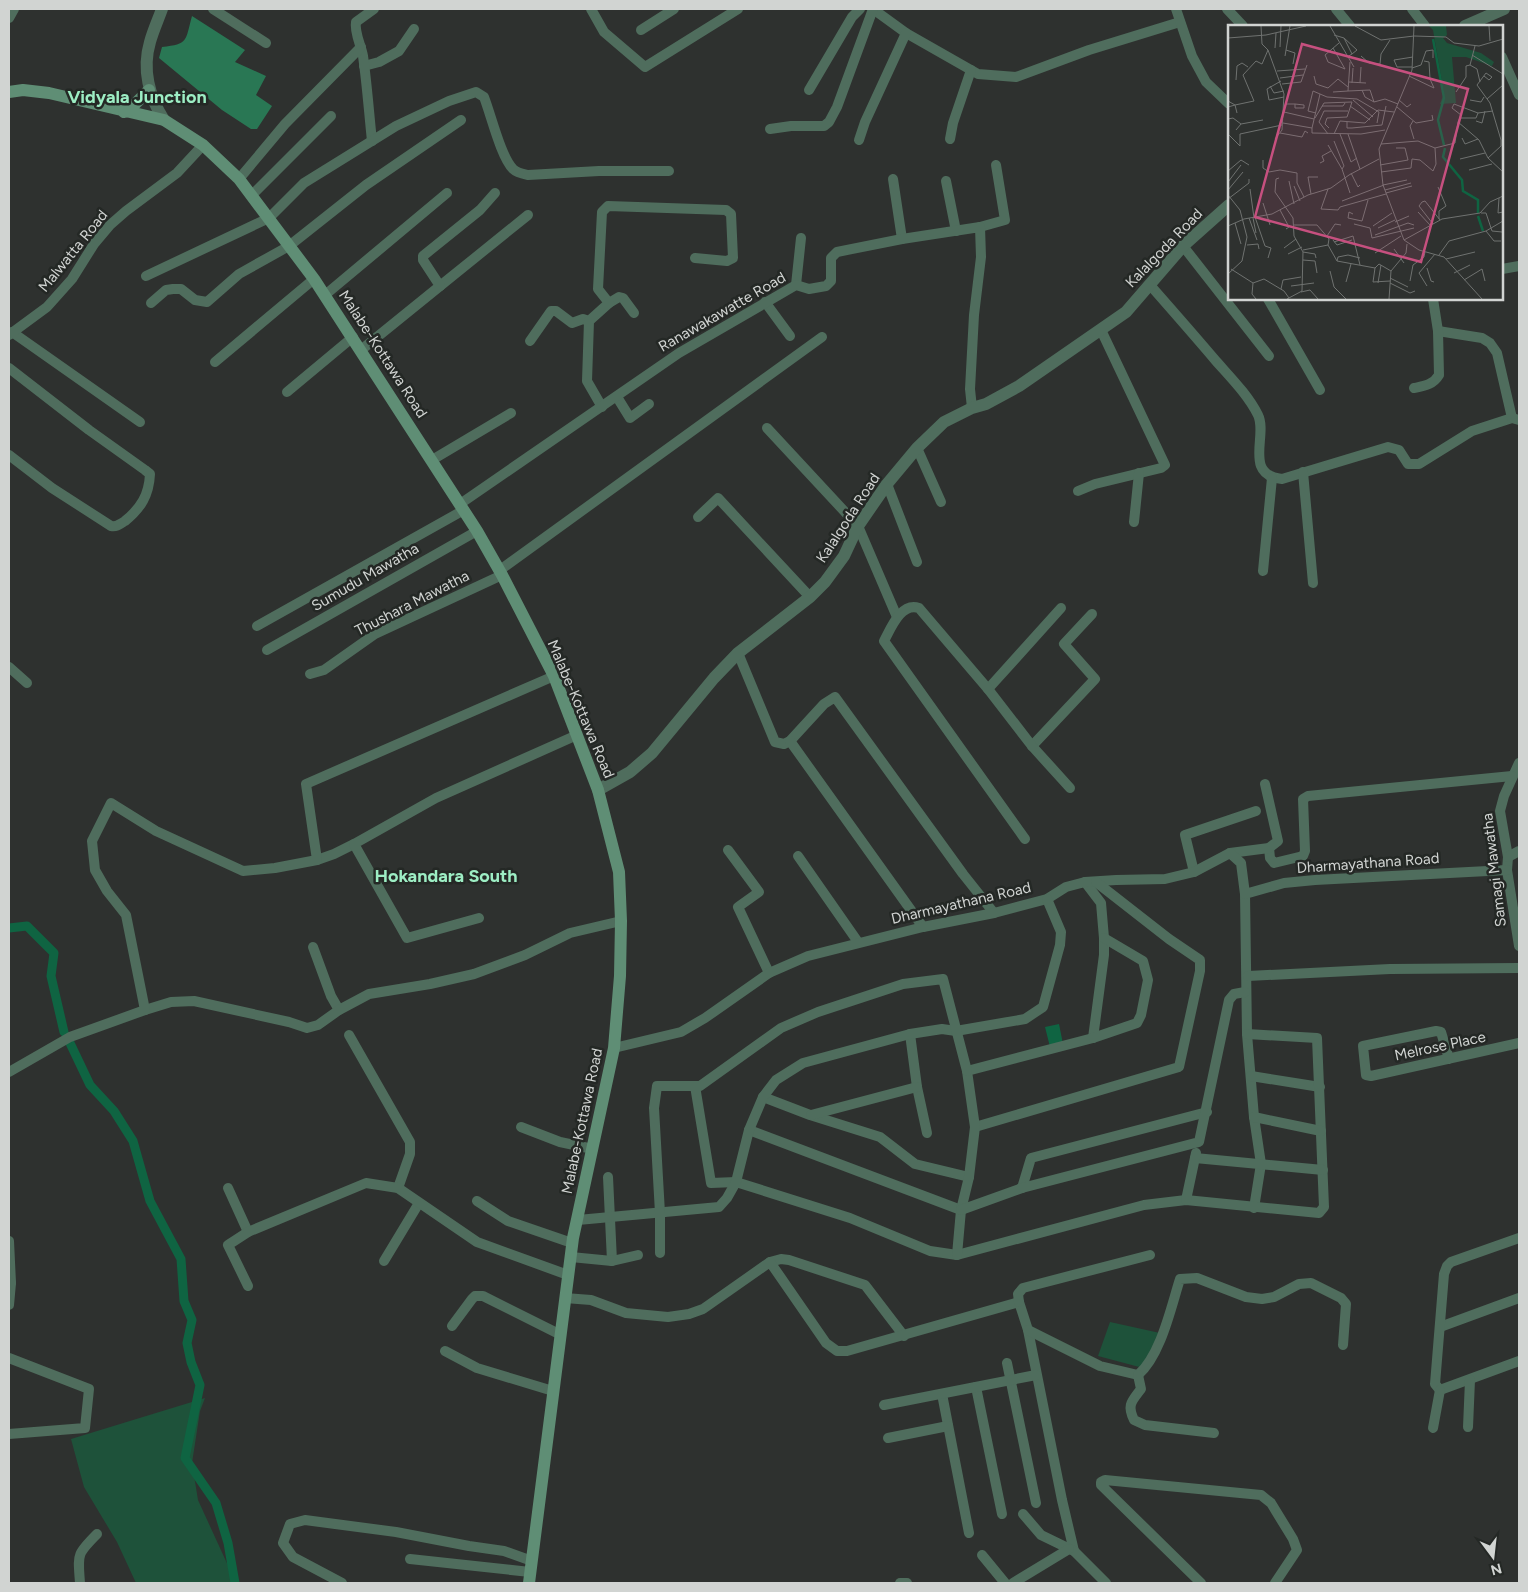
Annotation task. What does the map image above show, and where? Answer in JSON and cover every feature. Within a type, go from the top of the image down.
[{"type":"main road","name":"Malabe-Kottawa Road","points":[[9,92],[23,90],[50,93],[164,120],[204,145],[239,179],[325,295],[477,531],[501,572],[554,676],[598,790],[619,872],[621,921],[620,976],[614,1048],[572,1243],[530,1572]]},
{"type":"main road","points":[[124,112],[128,111],[149,90]]},
{"type":"street","points":[[9,18],[14,9]]},
{"type":"street","points":[[162,9],[149,43],[147,68],[149,90],[155,106],[164,120]]},
{"type":"street","points":[[213,9],[266,43]]},
{"type":"street","points":[[372,141],[364,66],[355,27],[356,22],[374,9]]},
{"type":"street","points":[[591,9],[604,32],[645,66],[738,9]]},
{"type":"street","points":[[642,30],[674,9]]},
{"type":"street","points":[[809,90],[852,17],[860,9]]},
{"type":"street","points":[[770,129],[791,126],[824,126],[829,122],[873,9],[906,33],[978,74],[1016,77],[1089,50],[1180,22]]},
{"type":"street","points":[[1176,9],[1192,56],[1206,82],[1228,103]]},
{"type":"street","points":[[1227,9],[1242,25]]},
{"type":"street","points":[[1336,9],[1349,25]]},
{"type":"street","points":[[1412,9],[1424,25]]},
{"type":"street","points":[[1470,25],[1485,22],[1504,9]]},
{"type":"street","points":[[364,66],[379,62],[399,51],[414,29]]},
{"type":"street","points":[[859,140],[865,122],[906,33]]},
{"type":"street","points":[[239,179],[285,124],[361,47]]},
{"type":"street","points":[[1503,59],[1519,95]]},
{"type":"street","points":[[950,138],[970,70]]},
{"type":"street","points":[[146,276],[269,218],[304,183],[372,141],[422,113],[448,101],[476,92],[484,97],[507,158],[513,169],[517,172],[528,175],[599,171],[669,171]]},
{"type":"street","points":[[252,195],[331,116]]},
{"type":"street","points":[[151,303],[166,290],[173,288],[181,289],[195,300],[207,302],[238,274],[290,246],[366,186],[461,120]]},
{"type":"street","name":"Malwatta Road","points":[[11,333],[46,307],[72,279],[94,244],[126,210],[177,174],[204,145]]},
{"type":"street","name":"Ranawakawatte Road","points":[[257,626],[462,507],[579,420],[617,397],[679,353],[796,285],[810,289],[826,286],[831,281],[831,258],[837,252],[902,239],[980,227],[1005,220],[996,165]]},
{"type":"street","points":[[893,179],[902,239]]},
{"type":"street","points":[[946,181],[956,231]]},
{"type":"street","points":[[325,295],[447,193]]},
{"type":"street","points":[[440,286],[423,260],[423,256],[480,210],[495,193]]},
{"type":"street","points":[[609,303],[598,289],[602,212],[608,206],[726,210],[731,214],[733,258],[727,261],[695,258]]},
{"type":"street","name":"Kalalgoda Road","points":[[598,790],[630,772],[652,753],[714,678],[738,653],[810,597],[825,582],[844,556],[858,526],[888,484],[917,448],[944,422],[972,408],[986,404],[1019,386],[1126,312],[1184,246],[1228,208]]},
{"type":"street","points":[[361,350],[528,215]]},
{"type":"street","points":[[972,408],[970,389],[974,316],[981,257],[980,227]]},
{"type":"street","points":[[796,285],[801,238]]},
{"type":"street","points":[[1184,246],[1269,356]]},
{"type":"street","points":[[1503,269],[1519,266]]},
{"type":"street","points":[[215,362],[314,279]]},
{"type":"street","points":[[1150,285],[1245,394],[1260,418],[1259,459],[1263,470],[1272,478],[1282,479],[1388,447],[1400,450],[1408,464],[1419,464],[1472,431],[1517,422],[1497,353],[1490,343],[1482,338],[1438,331]]},
{"type":"street","points":[[602,407],[587,381],[589,321],[619,296],[623,298],[634,313]]},
{"type":"street","points":[[1269,300],[1320,390]]},
{"type":"street","points":[[1414,388],[1427,386],[1439,376],[1438,331],[1433,300]]},
{"type":"street","points":[[765,302],[790,336]]},
{"type":"street","points":[[530,341],[551,311],[556,310],[572,323],[584,319],[589,321]]},
{"type":"street","points":[[1078,491],[1094,484],[1161,468],[1165,465],[1101,330]]},
{"type":"street","points":[[11,333],[140,422]]},
{"type":"street","points":[[287,392],[353,337]]},
{"type":"street","name":"Thushara Mawatha","points":[[310,674],[324,670],[375,634],[501,572],[822,337]]},
{"type":"street","points":[[9,368],[89,430],[146,470],[150,474],[150,488],[136,512],[120,524],[111,526],[52,488],[9,455]]},
{"type":"street","points":[[617,397],[630,418],[649,404]]},
{"type":"street","points":[[432,460],[511,413]]},
{"type":"street","points":[[767,428],[858,526],[897,617]]},
{"type":"street","points":[[917,448],[941,502]]},
{"type":"street","points":[[1303,472],[1313,583]]},
{"type":"street","points":[[1134,522],[1140,473]]},
{"type":"street","points":[[1263,571],[1272,478]]},
{"type":"street","points":[[888,484],[917,562]]},
{"type":"street","points":[[698,517],[718,498],[810,597]]},
{"type":"street","name":"Sumudu Mawatha","points":[[267,650],[477,531]]},
{"type":"street","points":[[1025,839],[884,641],[897,617],[907,608],[913,606],[919,608],[988,689],[1032,746],[1070,788]]},
{"type":"street","points":[[988,689],[1061,608]]},
{"type":"street","points":[[1032,746],[1095,679],[1064,644],[1092,614]]},
{"type":"street","points":[[738,653],[775,742],[784,744],[790,741],[824,704],[835,697],[962,874],[994,913]]},
{"type":"street","points":[[9,667],[28,683]]},
{"type":"street","points":[[317,860],[306,784],[554,676]]},
{"type":"street","points":[[146,1010],[126,914],[107,891],[95,870],[92,841],[111,803],[156,831],[243,871],[275,868],[317,860],[354,844],[436,798],[577,735]]},
{"type":"street","points":[[790,741],[922,927]]},
{"type":"street","name":"Samagi Mawatha","points":[[1519,763],[1504,796],[1500,811],[1508,857],[1507,870],[1519,946]]},
{"type":"street","points":[[1268,848],[1270,858],[1274,863],[1303,856],[1305,851],[1303,799],[1308,796],[1512,776]]},
{"type":"street","points":[[1230,853],[1268,848],[1278,842],[1266,784]]},
{"type":"street","points":[[1194,872],[1185,835],[1256,811]]},
{"type":"street","points":[[354,844],[407,938],[479,918]]},
{"type":"street","points":[[728,850],[759,892],[738,907],[769,973]]},
{"type":"street","points":[[1508,857],[1519,851]]},
{"type":"street","points":[[1230,853],[1240,863],[1245,894],[1248,976],[1246,992],[1247,1034],[1254,1117],[1261,1164],[1254,1208]]},
{"type":"street","name":"Dharmayathana Road","points":[[614,1048],[681,1032],[769,973],[808,956],[922,927],[994,913],[1047,900],[1066,887],[1091,882],[1165,879],[1194,872],[1230,853]]},
{"type":"street","points":[[798,856],[858,942]]},
{"type":"street","name":"Dharmayathana Road","points":[[1245,894],[1284,883],[1315,880],[1507,870]]},
{"type":"street","points":[[1091,882],[1101,903],[1104,938],[1104,955],[1093,1038]]},
{"type":"street","points":[[974,1127],[1180,1067],[1200,971],[1200,960],[1091,882]]},
{"type":"street","points":[[578,1220],[719,1207],[727,1198],[736,1182],[749,1130],[763,1097],[776,1080],[803,1063],[910,1034],[942,1030],[956,1031],[1025,1019],[1043,1006],[1060,945],[1061,932],[1047,900]]},
{"type":"street","points":[[9,1072],[70,1037],[171,1002],[194,1001],[289,1022],[307,1028],[318,1025],[339,1010],[369,994],[430,984],[474,974],[525,955],[570,932],[621,921]]},
{"type":"street","points":[[967,1071],[1093,1038],[1137,1023],[1141,1015],[1148,980],[1143,961],[1104,938]]},
{"type":"street","points":[[313,947],[331,996],[339,1010]]},
{"type":"street","points":[[1248,976],[1390,969],[1519,968]]},
{"type":"street","points":[[660,1253],[660,1213],[654,1108],[657,1086],[700,1086],[781,1028],[818,1012],[903,984],[943,979],[967,1071],[974,1127],[968,1177],[961,1210],[957,1255]]},
{"type":"street","points":[[1186,1200],[1207,1112],[1229,1000],[1234,994],[1246,992]]},
{"type":"street","name":"Melrose Place","points":[[1450,1059],[1444,1037],[1441,1032],[1436,1031],[1363,1046],[1366,1075],[1371,1076],[1450,1059],[1519,1043]]},
{"type":"street","points":[[910,1034],[917,1087],[927,1133]]},
{"type":"street","points":[[696,1086],[711,1184],[736,1182],[850,1218],[930,1252],[957,1255],[1144,1205],[1186,1200],[1320,1213],[1324,1207],[1317,1038],[1247,1034]]},
{"type":"street","points":[[349,1035],[410,1142],[410,1154],[398,1188]]},
{"type":"street","points":[[1251,1076],[1320,1087]]},
{"type":"street","points":[[810,1115],[917,1087]]},
{"type":"street","points":[[763,1097],[810,1115],[880,1137],[915,1164],[968,1177]]},
{"type":"street","points":[[1022,1188],[1031,1158],[1207,1112]]},
{"type":"street","points":[[1254,1117],[1322,1131]]},
{"type":"street","points":[[521,1127],[560,1142],[593,1149]]},
{"type":"street","points":[[749,1130],[961,1210],[1022,1188],[1199,1142]]},
{"type":"street","points":[[1195,1158],[1323,1170]]},
{"type":"street","points":[[608,1177],[612,1261]]},
{"type":"street","points":[[248,1286],[228,1245],[248,1232],[366,1183],[398,1188],[477,1242],[568,1276]]},
{"type":"street","points":[[228,1188],[248,1232]]},
{"type":"street","points":[[384,1261],[420,1202]]},
{"type":"street","points":[[477,1202],[508,1221],[572,1243]]},
{"type":"street","points":[[1440,1390],[1435,1384],[1444,1274],[1447,1266],[1450,1262],[1519,1238]]},
{"type":"street","points":[[9,1241],[9,1305]]},
{"type":"street","points":[[570,1257],[612,1261],[638,1255]]},
{"type":"street","points":[[1072,1550],[1028,1330],[1018,1294],[1023,1288],[1150,1255]]},
{"type":"street","points":[[565,1298],[591,1300],[626,1313],[668,1317],[689,1314],[703,1309],[770,1262],[781,1259],[865,1285],[904,1336]]},
{"type":"street","points":[[770,1262],[826,1343],[837,1351],[847,1351],[904,1336],[1019,1302]]},
{"type":"street","points":[[1138,1375],[1145,1369],[1163,1335],[1180,1279],[1197,1278],[1246,1297],[1262,1299],[1274,1297],[1299,1284],[1311,1283],[1341,1298],[1346,1304],[1343,1344]]},
{"type":"street","points":[[452,1326],[472,1299],[476,1296],[483,1296],[561,1335]]},
{"type":"street","points":[[1440,1327],[1519,1298]]},
{"type":"street","points":[[1028,1330],[1100,1366],[1138,1375]]},
{"type":"street","points":[[445,1351],[477,1368],[553,1391]]},
{"type":"street","points":[[9,1358],[88,1389],[85,1428],[9,1434]]},
{"type":"street","points":[[1440,1390],[1519,1361]]},
{"type":"street","points":[[1007,1363],[1036,1503]]},
{"type":"street","points":[[884,1405],[1036,1375]]},
{"type":"street","points":[[1138,1375],[1141,1389],[1131,1402],[1130,1410],[1134,1420],[1145,1425],[1214,1433]]},
{"type":"street","points":[[1468,1427],[1470,1380]]},
{"type":"street","points":[[976,1387],[1002,1514]]},
{"type":"street","points":[[1433,1428],[1440,1390]]},
{"type":"street","points":[[942,1394],[969,1532]]},
{"type":"street","points":[[888,1438],[948,1426]]},
{"type":"street","points":[[1200,1583],[1101,1485],[1101,1482],[1106,1480],[1261,1495],[1272,1503],[1293,1539],[1297,1550],[1275,1583]]},
{"type":"street","points":[[1023,1514],[1041,1535],[1072,1550],[1106,1583]]},
{"type":"street","points":[[342,1583],[293,1557],[283,1543],[290,1524],[305,1520],[396,1532],[469,1546],[504,1550],[530,1572]]},
{"type":"street","points":[[80,1583],[78,1559],[82,1549],[98,1534]]},
{"type":"street","points":[[1013,1583],[1072,1550]]},
{"type":"street","points":[[982,1555],[1005,1583]]},
{"type":"street","points":[[410,1559],[530,1572]]},
{"type":"street","points":[[900,1583],[907,1583]]},
{"type":"shaded area","points":[[192,16],[245,50],[235,62],[266,76],[256,95],[272,106],[257,129],[251,129],[222,110],[159,58],[162,47],[177,44],[184,40],[187,36]]},
{"type":"shaded area","points":[[1059,1024],[1063,1044],[1050,1047],[1045,1027]]},
{"type":"shaded area","points":[[1110,1322],[1160,1333],[1143,1368],[1098,1356]]},
{"type":"shaded area","points":[[205,1398],[200,1411],[192,1463],[198,1500],[236,1583],[136,1583],[117,1542],[84,1487],[71,1439]]},
{"type":"waterway","points":[[9,928],[27,926],[54,953],[51,976],[64,1032]]},
{"type":"waterway","points":[[70,1043],[90,1085],[114,1111],[133,1141],[150,1201],[181,1259],[184,1301],[192,1320],[187,1343],[191,1362],[200,1385],[185,1458],[216,1503],[228,1543],[235,1583]]},
{"type":"district","name":"Vidyala Junction","points":[[137,97]]},
{"type":"district","name":"Hokandara South","points":[[446,876]]}]
